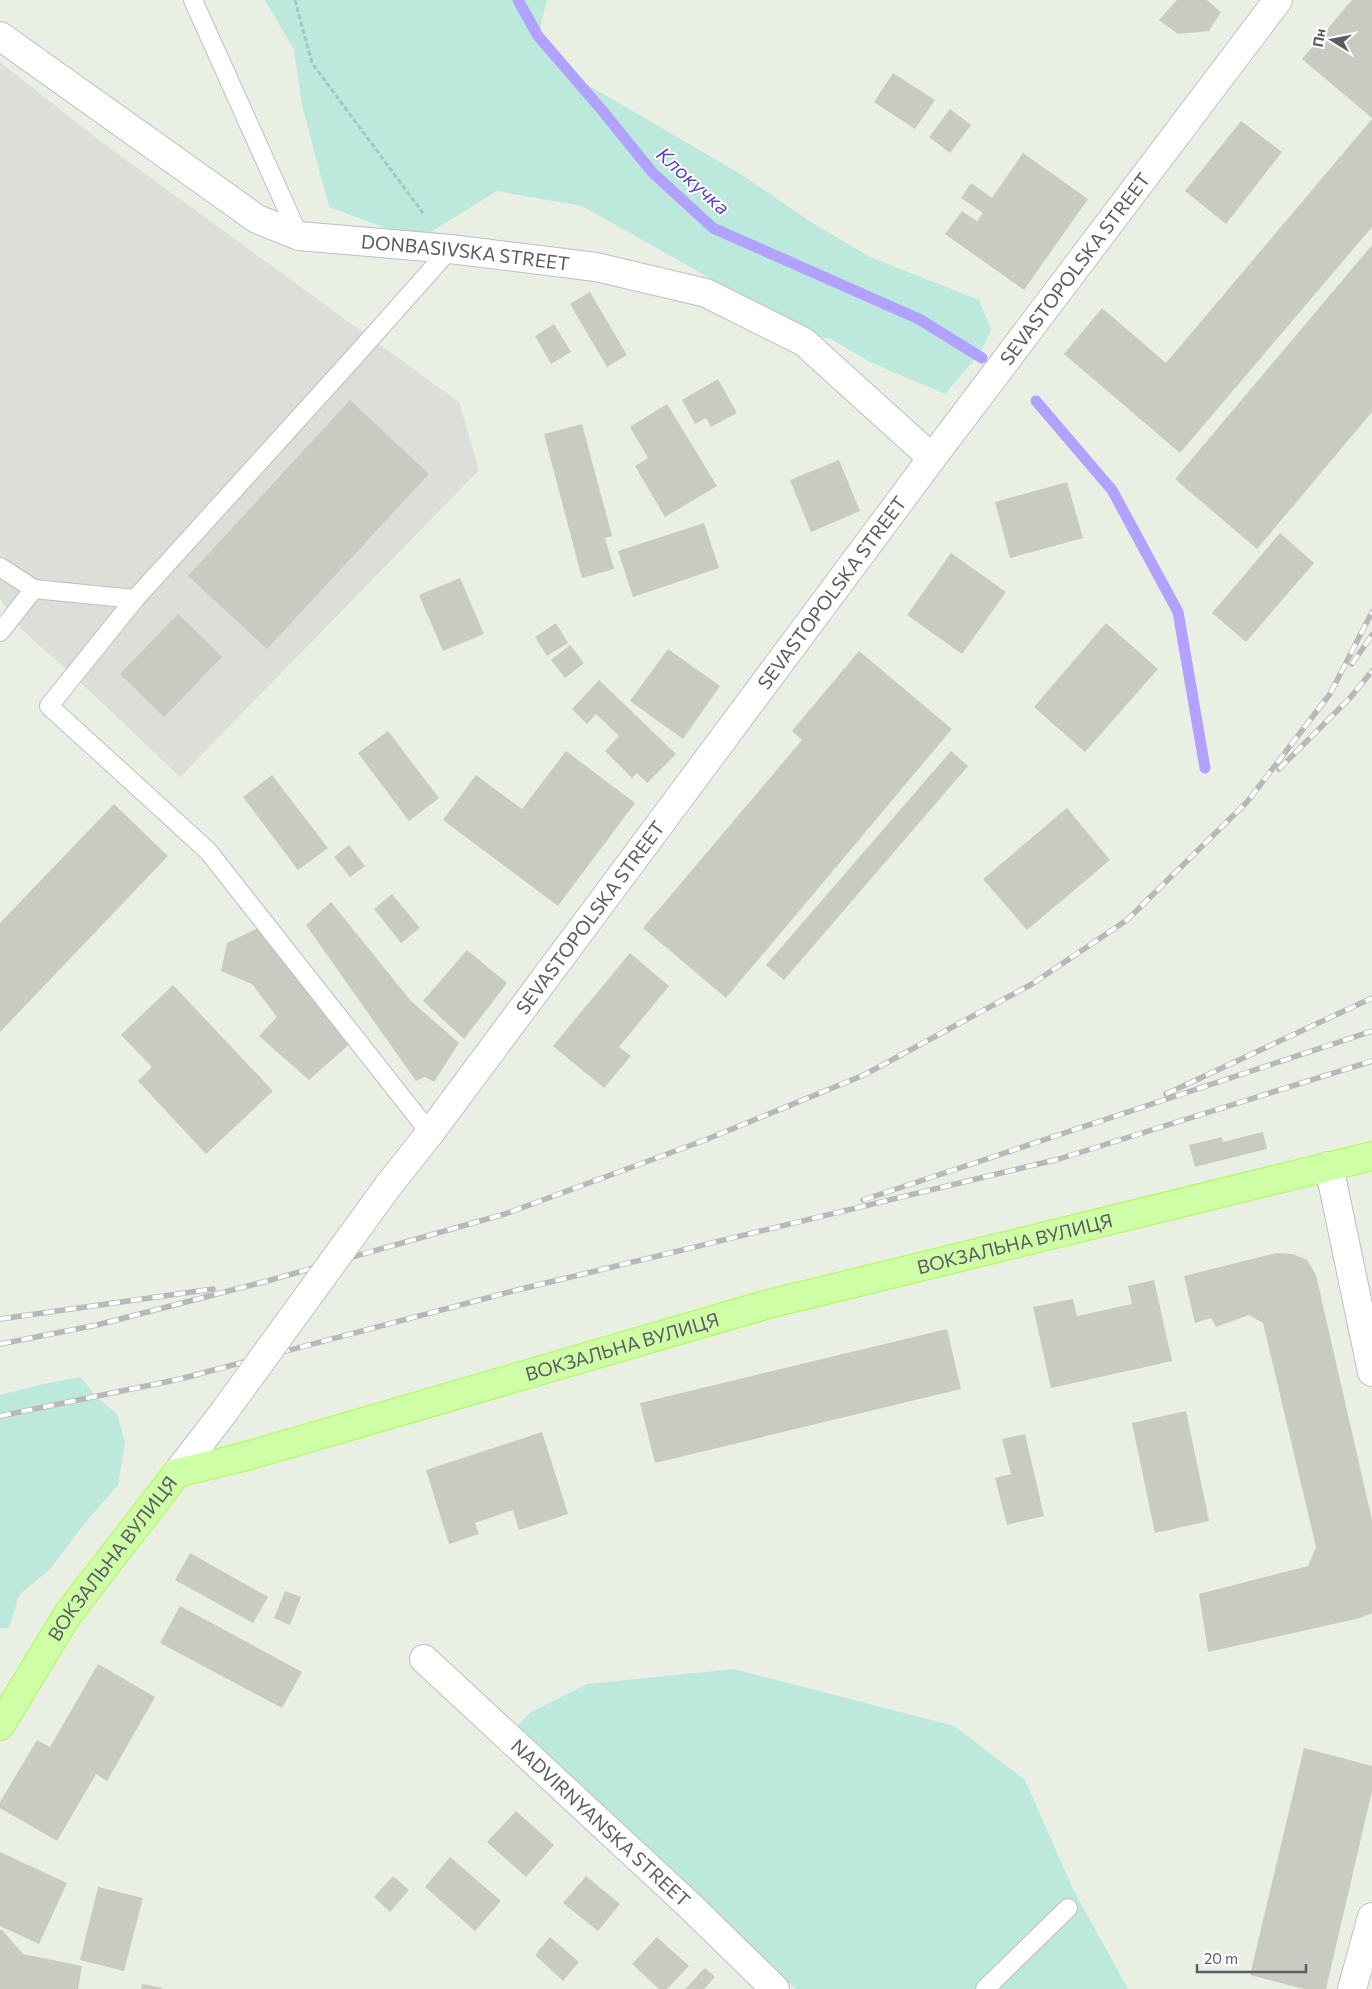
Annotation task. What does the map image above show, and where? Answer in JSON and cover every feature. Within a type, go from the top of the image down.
[{"type":"main road","name":"ВОКЗАЛЬНА ВУЛИЦЯ","points":[[0,1726],[68,1614],[177,1473],[243,1457],[765,1305],[1372,1156]]},
{"type":"street","name":"SEVASTOPOLSKA STREET","points":[[177,1473],[224,1412],[388,1186],[430,1133],[932,458],[1278,0]]},
{"type":"street","name":"DONBASIVSKA STREET","points":[[0,36],[257,219],[299,236],[450,249],[596,267],[706,294],[804,342],[932,458]]},
{"type":"street","points":[[1329,1166],[1372,1372]]},
{"type":"street","name":"NADVIRNYANSKA STREET","points":[[424,1659],[690,1905],[775,1989]]},
{"type":"street","points":[[1352,1989],[1372,1917]]},
{"type":"lane","points":[[193,0],[299,236]]},
{"type":"lane","points":[[430,1133],[208,851],[50,706],[134,599],[450,249]]},
{"type":"lane","points":[[0,567],[34,589],[134,599]]},
{"type":"lane","points":[[0,632],[34,589]]},
{"type":"lane","points":[[985,1989],[1068,1908]]},
{"type":"path","points":[[295,0],[312,63],[450,249]]},
{"type":"shaded area","points":[[265,0],[547,0],[538,36],[576,78],[742,175],[811,222],[870,257],[979,300],[991,330],[980,353],[945,394],[870,362],[831,339],[809,334],[582,206],[497,191],[418,240],[329,207],[302,105],[294,50]]},
{"type":"shaded area","points":[[0,62],[96,138],[459,402],[479,470],[180,777],[74,676],[22,630],[0,599]]},
{"type":"shaded area","points":[[80,1377],[98,1398],[117,1414],[125,1442],[118,1485],[85,1523],[50,1569],[19,1595],[9,1628],[0,1628],[0,1395]]},
{"type":"shaded area","points":[[734,1669],[954,1726],[1025,1780],[1073,1889],[1128,1989],[796,1989],[773,1971],[510,1733],[531,1712],[587,1684]]},
{"type":"building","points":[[1177,0],[1207,0],[1221,12],[1209,31],[1178,34],[1159,20]]},
{"type":"building","points":[[1352,0],[1372,0],[1372,118],[1302,59]]},
{"type":"building","points":[[893,73],[935,100],[915,129],[874,102]]},
{"type":"building","points":[[950,109],[971,125],[950,153],[929,137]]},
{"type":"building","points":[[1372,119],[1372,227],[1180,453],[1064,354],[1102,308],[1166,363]]},
{"type":"building","points":[[1241,121],[1282,152],[1226,224],[1185,191]]},
{"type":"building","points":[[1023,153],[1088,199],[1024,290],[945,234],[962,211],[977,221],[983,213],[961,198],[971,183],[992,198]]},
{"type":"building","points":[[1372,245],[1372,412],[1257,549],[1175,479]]},
{"type":"building","points":[[590,292],[627,355],[607,367],[570,304]]},
{"type":"building","points":[[554,324],[571,352],[551,364],[535,336]]},
{"type":"building","points":[[718,379],[737,413],[711,427],[706,418],[695,424],[682,400]]},
{"type":"building","points":[[350,400],[429,474],[267,649],[188,576]]},
{"type":"building","points":[[667,404],[717,486],[665,517],[635,466],[648,458],[630,427]]},
{"type":"building","points":[[582,424],[612,536],[605,538],[614,569],[582,578],[544,434]]},
{"type":"building","points":[[839,460],[860,511],[811,532],[790,480]]},
{"type":"building","points":[[1067,482],[1083,538],[1010,558],[995,502]]},
{"type":"building","points":[[704,523],[719,568],[633,597],[618,551]]},
{"type":"building","points":[[1280,533],[1314,563],[1246,642],[1212,613]]},
{"type":"building","points":[[951,553],[1006,592],[962,654],[907,615]]},
{"type":"building","points":[[460,578],[484,634],[443,651],[419,595]]},
{"type":"building","points":[[178,614],[222,657],[164,717],[120,674]]},
{"type":"building","points":[[556,623],[568,643],[547,656],[535,637]]},
{"type":"building","points":[[1106,623],[1158,669],[1085,752],[1034,707]]},
{"type":"building","points":[[570,645],[584,663],[565,678],[551,660]]},
{"type":"building","points":[[668,649],[720,686],[683,739],[630,701]]},
{"type":"building","points":[[859,651],[952,729],[726,998],[643,928],[802,740],[792,731]]},
{"type":"building","points":[[599,680],[676,754],[647,783],[637,773],[632,778],[605,751],[619,736],[596,714],[587,724],[572,709]]},
{"type":"building","points":[[388,731],[439,798],[409,821],[358,753]]},
{"type":"building","points":[[566,751],[635,803],[558,906],[443,820],[476,775],[522,809]]},
{"type":"building","points":[[951,751],[968,766],[784,980],[766,965]]},
{"type":"building","points":[[272,775],[328,848],[298,870],[243,797]]},
{"type":"building","points":[[114,804],[168,856],[0,1032],[0,923]]},
{"type":"building","points":[[1067,808],[1110,860],[1027,930],[983,879]]},
{"type":"building","points":[[349,845],[365,866],[350,877],[334,857]]},
{"type":"building","points":[[392,894],[420,928],[401,943],[374,909]]},
{"type":"building","points":[[331,902],[411,1001],[459,1043],[434,1082],[425,1077],[416,1081],[306,925]]},
{"type":"building","points":[[260,927],[352,1042],[309,1080],[259,1036],[277,1017],[252,984],[221,971],[227,943]]},
{"type":"building","points":[[467,950],[507,983],[464,1039],[423,1001]]},
{"type":"building","points":[[630,953],[669,986],[619,1047],[631,1056],[604,1088],[553,1046]]},
{"type":"building","points":[[173,985],[273,1091],[206,1154],[138,1081],[152,1067],[121,1035]]},
{"type":"building","points":[[1263,1132],[1267,1149],[1195,1167],[1189,1145],[1222,1137],[1223,1142]]},
{"type":"building","points":[[1276,1253],[1293,1254],[1307,1260],[1316,1275],[1372,1520],[1372,1613],[1360,1618],[1208,1652],[1199,1594],[1308,1566],[1316,1547],[1263,1323],[1249,1315],[1216,1327],[1211,1318],[1195,1323],[1184,1276]]},
{"type":"building","points":[[1154,1280],[1172,1361],[1051,1388],[1033,1307],[1073,1299],[1077,1316],[1132,1304],[1128,1286]]},
{"type":"building","points":[[947,1329],[961,1389],[655,1463],[640,1403]]},
{"type":"building","points":[[1186,1411],[1209,1521],[1155,1533],[1132,1423]]},
{"type":"building","points":[[542,1432],[568,1514],[519,1530],[513,1510],[475,1523],[479,1534],[449,1544],[426,1470]]},
{"type":"building","points":[[1025,1434],[1044,1516],[1007,1525],[995,1478],[1011,1474],[1002,1439]]},
{"type":"building","points":[[190,1553],[268,1597],[253,1623],[175,1580]]},
{"type":"building","points":[[285,1591],[301,1597],[290,1625],[274,1618]]},
{"type":"building","points":[[180,1606],[302,1672],[282,1708],[160,1643]]},
{"type":"building","points":[[98,1664],[155,1697],[107,1781],[96,1774],[57,1841],[0,1808],[0,1802],[37,1740],[50,1747]]},
{"type":"building","points":[[1304,1748],[1372,1766],[1372,1791],[1326,1989],[1304,1989],[1250,1975]]},
{"type":"building","points":[[516,1811],[554,1845],[526,1877],[487,1842]]},
{"type":"building","points":[[0,1852],[67,1883],[39,1944],[0,1926]]},
{"type":"building","points":[[450,1857],[501,1901],[475,1931],[425,1887]]},
{"type":"building","points":[[393,1876],[409,1890],[390,1912],[374,1897]]},
{"type":"building","points":[[586,1876],[620,1904],[598,1931],[563,1903]]},
{"type":"building","points":[[98,1887],[143,1898],[124,1971],[80,1960]]},
{"type":"building","points":[[0,1930],[23,1954],[82,1966],[78,1989],[0,1989]]},
{"type":"building","points":[[550,1937],[579,1962],[563,1981],[535,1955]]},
{"type":"building","points":[[657,1937],[689,1966],[667,1989],[659,1989],[632,1964]]},
{"type":"building","points":[[705,1968],[715,1977],[704,1989],[685,1989]]},
{"type":"building","points":[[142,1984],[163,1988],[141,1989]]},
{"type":"waterway","name":"Клокучка","points":[[518,0],[538,36],[652,172],[713,228],[919,319],[982,358]]},
{"type":"waterway","points":[[1036,401],[1112,490],[1178,612],[1205,768]]},
{"type":"railway","points":[[0,1344],[97,1325],[267,1281],[505,1214],[705,1140],[864,1075],[1032,984],[1127,920],[1247,802],[1330,694],[1372,612]]},
{"type":"railway","points":[[1352,664],[1372,635]]},
{"type":"railway","points":[[1279,769],[1350,698],[1372,671]]},
{"type":"railway","points":[[1166,1094],[1372,998]]},
{"type":"railway","points":[[863,1200],[1372,1031]]},
{"type":"railway","points":[[0,1416],[180,1379],[521,1289],[1059,1159],[1372,1061]]},
{"type":"railway","points":[[0,1319],[213,1289]]}]
